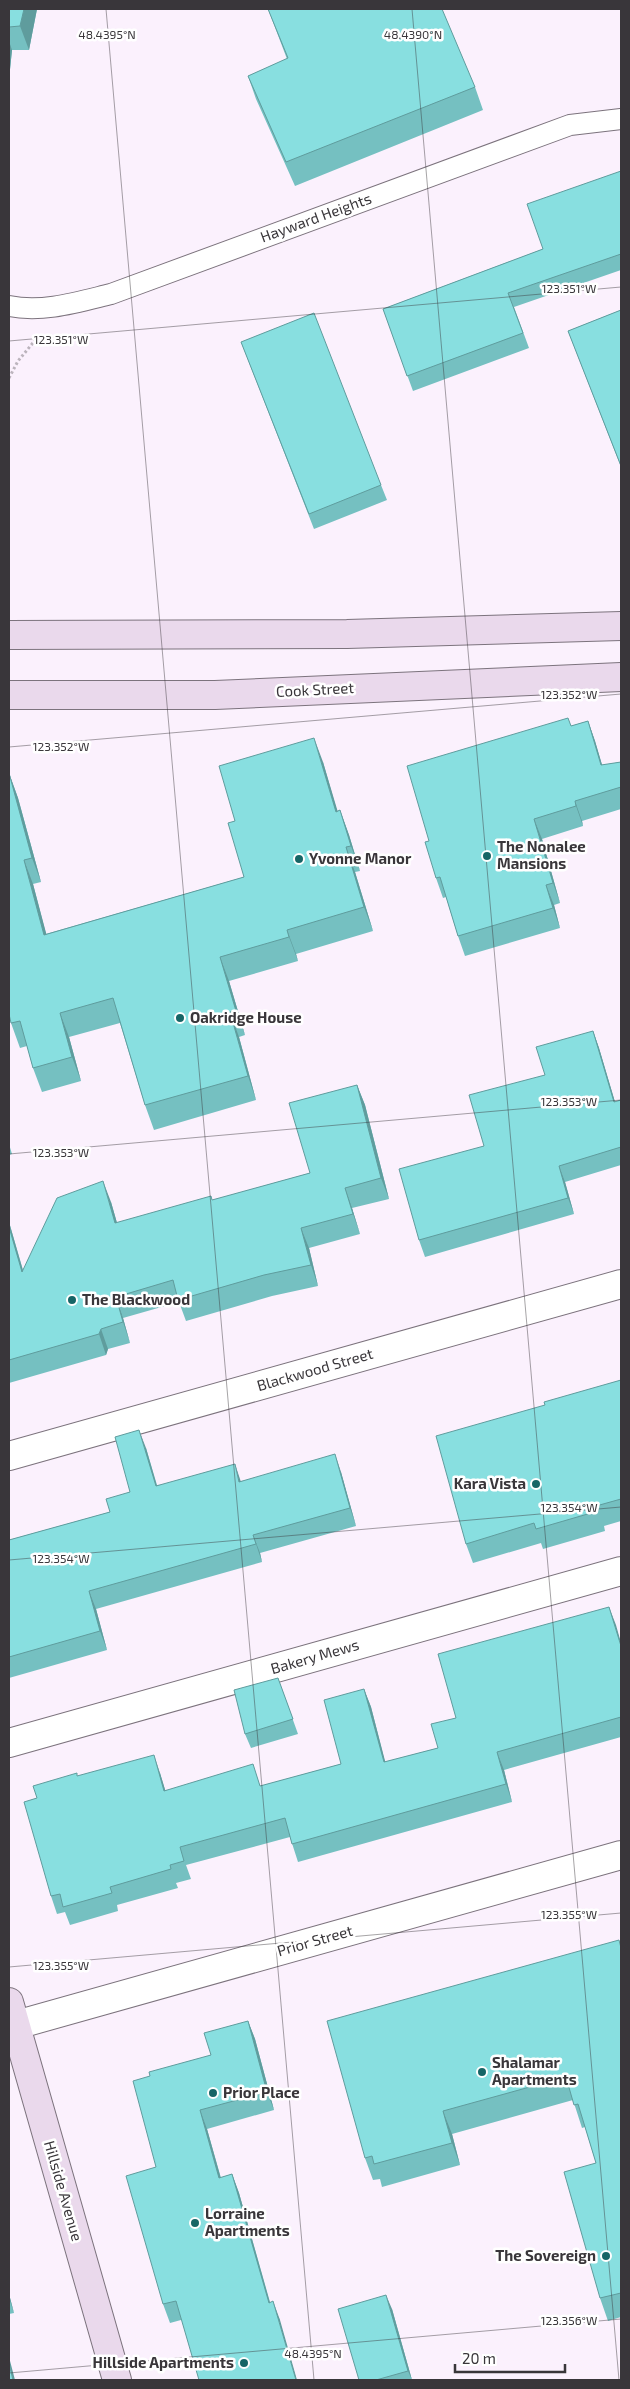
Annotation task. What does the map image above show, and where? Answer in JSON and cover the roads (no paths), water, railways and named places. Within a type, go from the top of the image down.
[{"type":"main road","points":[[9,635],[347,634],[621,626]]},
{"type":"main road","name":"Cook Street","points":[[9,695],[215,695],[621,677]]},
{"type":"main road","name":"Hillside Avenue","points":[[11,2018],[117,2380]]},
{"type":"street","name":"Blackwood Street","points":[[9,1456],[621,1284]]},
{"type":"street","name":"Bakery Mews","points":[[9,1743],[621,1571]]},
{"type":"street","name":"Prior Street","points":[[11,2018],[621,1855]]},
{"type":"lane","name":"Hayward Heights","points":[[9,306],[20,308],[54,307],[111,294],[570,124],[621,119]]},
{"type":"place","name":"The Nonalee Mansions","points":[[487,856]]},
{"type":"place","name":"Yvonne Manor","points":[[299,859]]},
{"type":"place","name":"Oakridge House","points":[[180,1018]]},
{"type":"place","name":"The Blackwood","points":[[72,1300]]},
{"type":"place","name":"Kara Vista","points":[[536,1484]]},
{"type":"place","name":"Shalamar Apartments","points":[[482,2072]]},
{"type":"place","name":"Prior Place","points":[[213,2093]]},
{"type":"place","name":"Lorraine Apartments","points":[[195,2223]]},
{"type":"place","name":"The Sovereign","points":[[606,2256]]},
{"type":"place","name":"Hillside Apartments","points":[[244,2363]]}]
